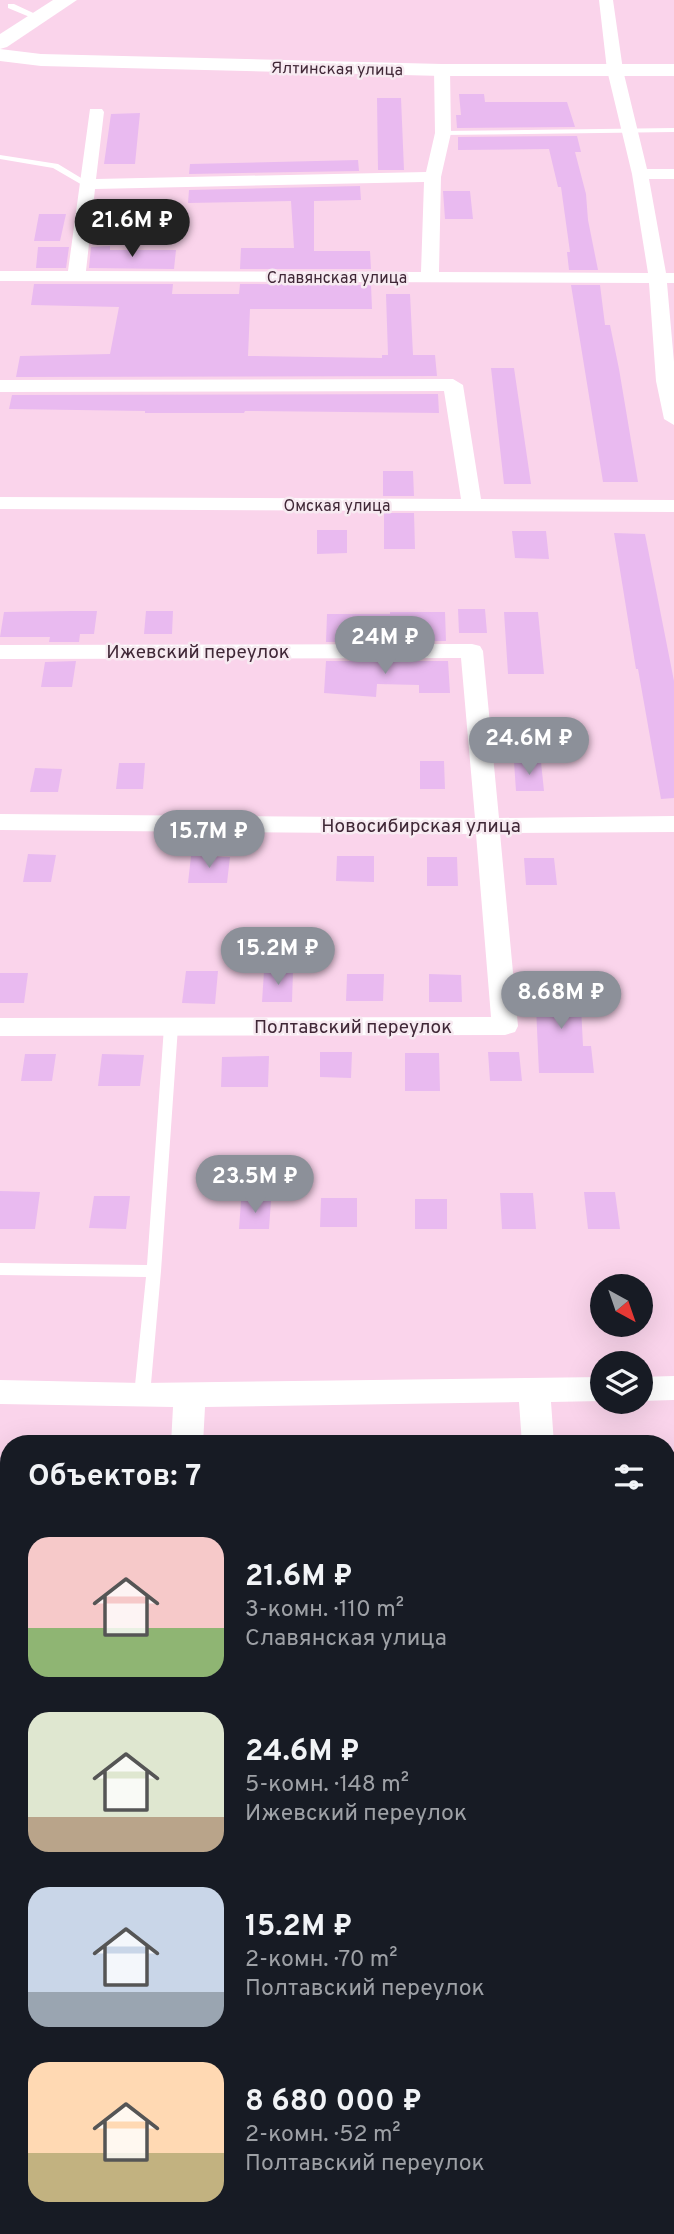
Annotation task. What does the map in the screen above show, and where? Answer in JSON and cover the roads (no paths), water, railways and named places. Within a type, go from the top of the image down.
[{"type":"main road","points":[[0,43],[66,0]]},
{"type":"main road","name":"Ялтинская улица","points":[[0,55],[41,60],[442,70],[674,70]]},
{"type":"street","points":[[606,0],[615,70],[627,130],[666,279],[674,419]]},
{"type":"street","points":[[430,277],[433,177],[443,133],[442,70]]},
{"type":"street","points":[[76,276],[96,112]]},
{"type":"street","points":[[640,174],[674,174]]},
{"type":"street","points":[[88,184],[433,177]]},
{"type":"street","name":"Славянская улица","points":[[0,276],[666,279]]},
{"type":"street","points":[[0,386],[453,385],[472,506]]},
{"type":"street","name":"Омская улица","points":[[0,503],[674,506]]},
{"type":"street","name":"Ижевский переулок","points":[[0,652],[472,651],[487,826]]},
{"type":"street","name":"Новосибирская улица","points":[[0,822],[487,826],[674,824]]},
{"type":"street","name":"Полтавский переулок","points":[[0,1027],[505,1026],[487,826]]},
{"type":"street","points":[[653,1389],[674,1388]]},
{"type":"street","points":[[0,1392],[142,1395],[590,1389]]},
{"type":"street","points":[[534,1390],[537,1435]]},
{"type":"street","points":[[188,1435],[190,1393]]},
{"type":"lane","points":[[0,12],[8,3],[40,18]]},
{"type":"lane","points":[[443,133],[674,130]]},
{"type":"lane","points":[[0,157],[55,166],[88,184]]},
{"type":"lane","points":[[142,1395],[154,1271],[171,1027]]},
{"type":"lane","points":[[0,1269],[154,1271]]}]
